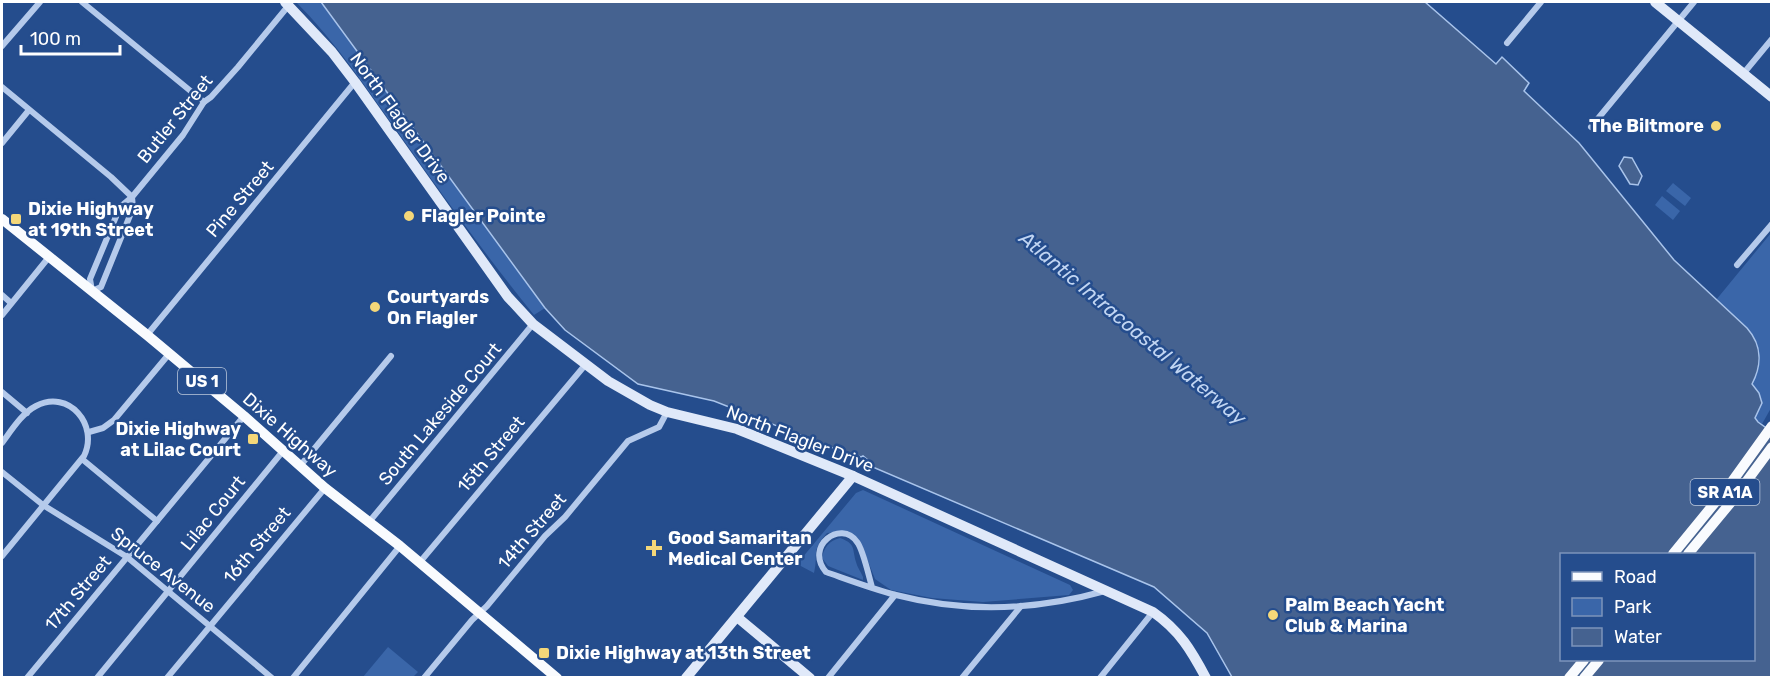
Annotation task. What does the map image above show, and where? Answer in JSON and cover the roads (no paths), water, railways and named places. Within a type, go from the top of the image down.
[{"type":"main road","name":"Dixie Highway","points":[[2,219],[147,335],[244,416],[325,488],[420,562],[554,676]]},
{"type":"main road","name":"SR A1A","points":[[1675,553],[1731,483],[1772,426]]},
{"type":"main road","name":"SR A1A","points":[[1690,553],[1772,447]]},
{"type":"main road","points":[[1569,678],[1583,661]]},
{"type":"main road","points":[[1584,678],[1598,661]]},
{"type":"street","points":[[2,46],[40,2]]},
{"type":"street","points":[[82,2],[204,102]]},
{"type":"street","points":[[1507,43],[1541,2]]},
{"type":"street","points":[[1655,2],[1772,97]]},
{"type":"street","points":[[1591,127],[1694,2]]},
{"type":"street","name":"Butler Street","points":[[132,197],[134,208],[101,287],[92,291],[90,279],[119,210],[183,135],[204,102],[238,68],[287,3]]},
{"type":"street","name":"North Flagler Drive","points":[[287,3],[356,82],[508,297],[533,324],[586,364],[627,394],[667,412],[737,429],[853,476],[1154,612],[1178,632],[1206,678]]},
{"type":"street","points":[[1743,74],[1772,39]]},
{"type":"street","name":"Pine Street","points":[[147,335],[356,82]]},
{"type":"street","points":[[2,87],[132,197]]},
{"type":"street","points":[[2,143],[29,110]]},
{"type":"street","points":[[1737,265],[1772,224]]},
{"type":"street","points":[[2,315],[49,257]]},
{"type":"street","points":[[2,295],[11,303]]},
{"type":"street","name":"South Lakeside Court","points":[[369,522],[533,324]]},
{"type":"street","points":[[89,432],[103,428],[114,420],[169,354]]},
{"type":"street","points":[[300,466],[390,356]]},
{"type":"street","name":"15th Street","points":[[420,562],[586,364]]},
{"type":"street","points":[[2,392],[27,413]]},
{"type":"street","points":[[2,443],[27,413],[38,405],[53,401],[75,410],[83,419],[89,432],[87,450],[82,459],[2,556]]},
{"type":"street","name":"14th Street","points":[[424,678],[628,441],[659,427],[667,412]]},
{"type":"street","name":"17th Street","points":[[27,678],[244,416]]},
{"type":"street","name":"Lilac Court","points":[[97,678],[284,451]]},
{"type":"street","points":[[82,459],[157,520]]},
{"type":"street","name":"Spruce Avenue","points":[[2,472],[44,505],[127,557],[272,678]]},
{"type":"street","points":[[686,678],[853,476]]},
{"type":"street","name":"16th Street","points":[[167,678],[325,488]]},
{"type":"street","points":[[872,587],[857,542],[850,536],[840,534],[826,539],[820,547],[819,556],[826,572],[895,595],[971,606],[1021,606],[1064,601],[1107,591]]},
{"type":"street","points":[[293,678],[400,546]]},
{"type":"street","points":[[828,678],[895,595]]},
{"type":"street","points":[[962,678],[1021,606]]},
{"type":"street","points":[[1100,678],[1154,612]]},
{"type":"street","points":[[737,617],[810,678]]},
{"type":"water","name":"Atlantic Intracoastal Waterway","points":[[321,2],[1425,2],[1496,64],[1502,57],[1529,83],[1524,91],[1579,143],[1674,260],[1747,328],[1756,341],[1759,362],[1752,384],[1759,393],[1762,403],[1755,418],[1772,432],[1771,677],[1232,677],[1207,633],[1154,587],[868,465],[868,460],[863,456],[853,456],[714,401],[638,384],[565,330],[545,308]]},
{"type":"water","points":[[1624,157],[1632,158],[1642,176],[1638,185],[1630,184],[1619,166]]},
{"type":"place","name":"The Biltmore","points":[[1716,126]]},
{"type":"place","name":"Flagler Pointe","points":[[409,216]]},
{"type":"place","name":"Dixie Highway at 19th Street","points":[[16,219]]},
{"type":"place","name":"Courtyards On Flagler","points":[[375,307]]},
{"type":"place","name":"Dixie Highway at Lilac Court","points":[[253,439]]},
{"type":"place","name":"Good Samaritan Medical Center","points":[[654,548]]},
{"type":"place","name":"Palm Beach Yacht Club & Marina","points":[[1273,615]]},
{"type":"place","name":"Dixie Highway at 13th Street","points":[[544,653]]}]
